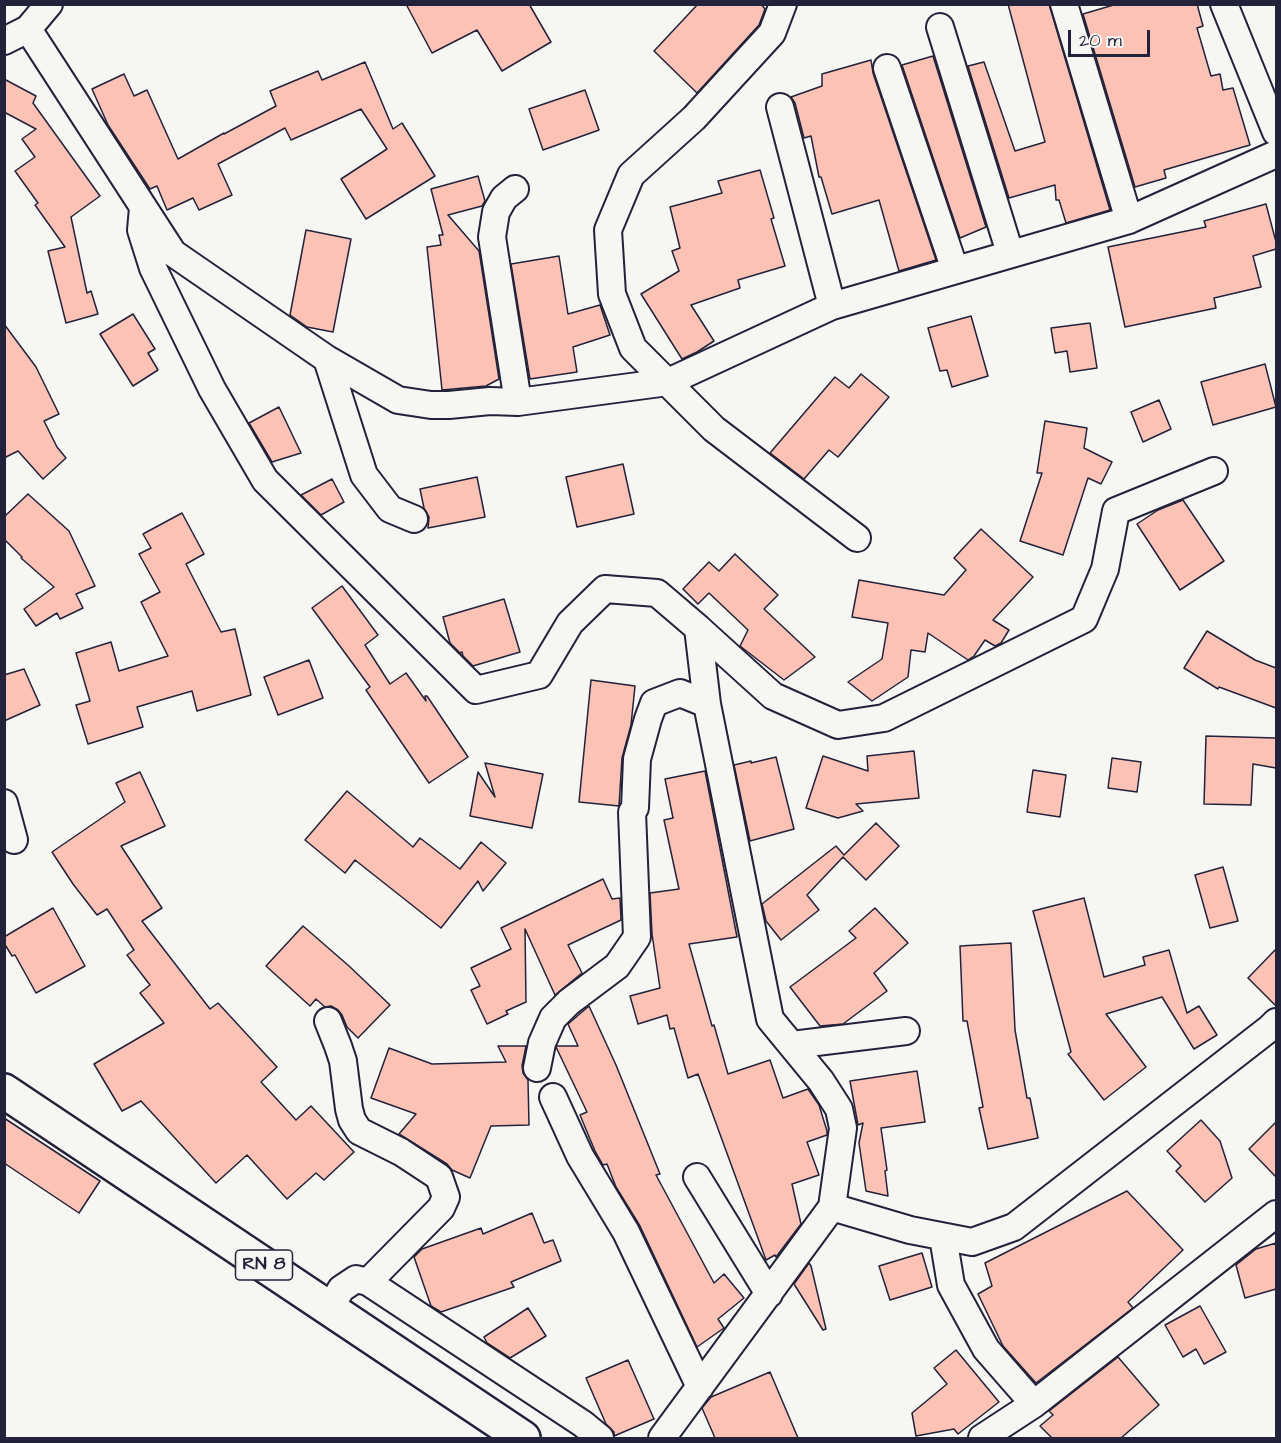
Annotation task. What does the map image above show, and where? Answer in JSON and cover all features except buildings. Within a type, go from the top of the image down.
[{"type":"main road","name":"RN 8","points":[[4,1090],[523,1438]]},
{"type":"street","points":[[4,41],[28,29],[49,4]]},
{"type":"street","points":[[783,4],[772,33],[694,118],[631,175],[608,230],[612,294],[633,348],[714,429],[857,538]]},
{"type":"street","points":[[1064,4],[1129,220]]},
{"type":"street","points":[[1224,4],[1276,132]]},
{"type":"street","points":[[940,27],[1010,253]]},
{"type":"street","points":[[28,29],[172,253],[327,359],[398,400],[431,405],[490,401],[518,402],[668,381],[832,306],[1129,220],[1276,154]]},
{"type":"street","points":[[887,68],[955,270]]},
{"type":"street","points":[[780,107],[832,306]]},
{"type":"street","points":[[515,189],[504,198],[496,212],[492,237],[518,402]]},
{"type":"street","points":[[143,208],[141,230],[153,268],[212,389],[265,480],[476,690],[539,675],[570,623],[605,589],[657,594],[773,696],[838,725],[884,718],[1084,619],[1105,569],[1116,511],[1214,471]]},
{"type":"street","points":[[327,359],[364,475],[390,509],[414,519]]},
{"type":"street","points":[[662,1438],[832,1207],[843,1128],[839,1109],[821,1081],[770,1019],[706,704],[698,628]]},
{"type":"street","points":[[537,1068],[542,1043],[553,1018],[569,1002],[617,966],[637,937],[632,812],[635,808],[637,759],[654,703],[680,693],[706,704]]},
{"type":"street","points":[[4,803],[14,840]]},
{"type":"street","points":[[328,1021],[339,1046],[349,1109],[352,1120],[359,1131],[401,1152],[439,1177],[445,1190],[446,1197],[441,1208],[368,1282]]},
{"type":"street","points":[[832,1207],[910,1230],[972,1242],[1014,1227],[1276,1022]]},
{"type":"street","points":[[792,1045],[906,1031]]},
{"type":"street","points":[[553,1097],[580,1156],[626,1232],[700,1387]]},
{"type":"street","points":[[697,1177],[769,1294]]},
{"type":"street","points":[[982,1438],[1034,1404],[1276,1214]]},
{"type":"street","points":[[943,1237],[951,1284],[986,1349],[1034,1404]]},
{"type":"street","points":[[330,1309],[341,1289],[356,1279],[368,1282],[583,1424],[600,1438]]}]
